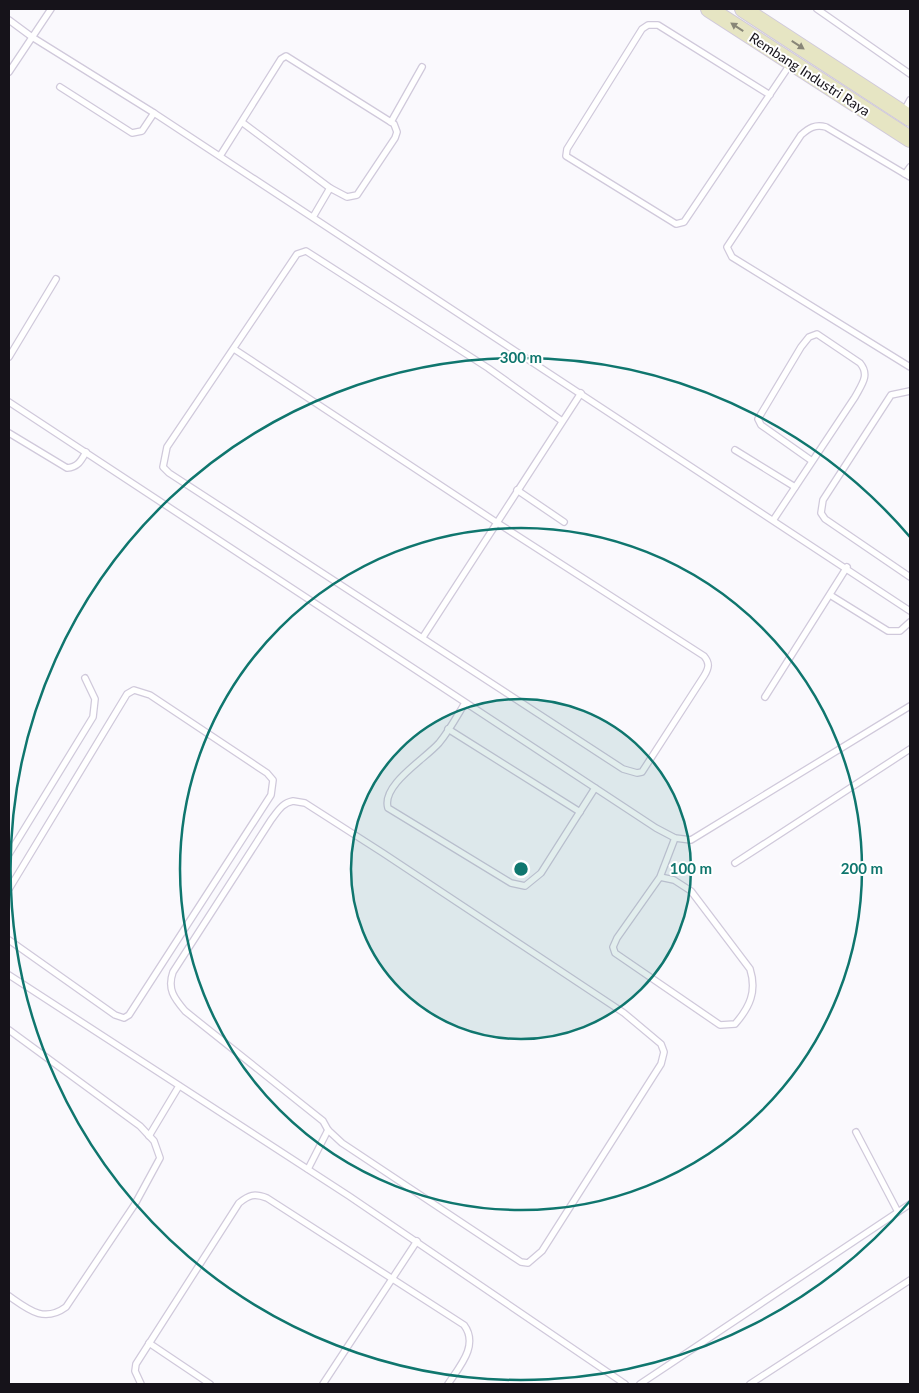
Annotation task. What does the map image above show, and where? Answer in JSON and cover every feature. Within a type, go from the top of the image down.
[{"type":"street","name":"Rembang Industri Raya","points":[[709,9],[910,139]]},
{"type":"street","name":"Rembang Industri Raya","points":[[742,9],[908,110]]},
{"type":"lane","points":[[9,72],[51,9]]},
{"type":"lane","points":[[817,9],[910,74]]},
{"type":"lane","points":[[9,20],[32,37],[154,113],[847,567],[910,611]]},
{"type":"lane","points":[[770,95],[658,25],[648,24],[637,37],[567,150],[566,156],[676,224],[680,224],[684,222],[770,95],[792,62]]},
{"type":"lane","points":[[220,156],[243,123],[281,58],[286,56],[391,122],[397,129],[395,138],[357,195],[347,197],[330,188],[243,123]]},
{"type":"lane","points":[[391,122],[422,67]]},
{"type":"lane","points":[[60,87],[132,133],[142,131],[154,113]]},
{"type":"lane","points":[[910,167],[908,176],[826,127],[819,125],[810,127],[801,135],[727,247],[732,257],[910,367]]},
{"type":"lane","points":[[313,217],[330,188]]},
{"type":"lane","points":[[234,349],[496,522],[704,656],[708,661],[708,669],[642,772],[631,773],[168,473],[163,467],[167,448],[296,254],[306,251],[488,368],[562,421]]},
{"type":"lane","points":[[9,357],[56,279]]},
{"type":"lane","points":[[774,520],[855,397],[866,376],[865,369],[860,363],[817,334],[809,337],[801,347],[758,419],[760,425],[812,461]]},
{"type":"lane","points":[[910,391],[891,395],[823,500],[821,513],[825,519],[910,578]]},
{"type":"lane","points":[[423,637],[581,393]]},
{"type":"lane","points":[[9,402],[465,703],[675,838],[691,840],[910,706]]},
{"type":"lane","points":[[9,433],[67,468],[74,468],[86,452]]},
{"type":"lane","points":[[735,450],[795,487]]},
{"type":"lane","points":[[517,490],[564,522]]},
{"type":"lane","points":[[765,697],[847,567]]},
{"type":"lane","points":[[830,595],[888,631],[900,631],[910,622]]},
{"type":"lane","points":[[9,854],[94,718],[95,699],[85,678]]},
{"type":"lane","points":[[9,889],[127,694],[134,690],[150,696],[267,773],[273,780],[271,795],[129,1015],[124,1018],[115,1015],[9,940]]},
{"type":"lane","points":[[465,703],[440,742],[392,788],[386,803],[388,808],[511,883],[525,886],[541,873],[595,788]]},
{"type":"lane","points":[[448,729],[580,812]]},
{"type":"lane","points":[[734,863],[910,750]]},
{"type":"lane","points":[[287,802],[305,803],[571,977],[624,1013],[655,1038],[661,1044],[664,1052],[661,1064],[611,1145],[542,1251],[528,1263],[521,1262],[474,1232],[342,1144],[328,1130],[323,1121],[186,1011],[175,1000],[169,983],[172,972],[266,828],[280,808],[287,802]]},
{"type":"lane","points":[[660,877],[674,880],[690,891],[750,969],[754,982],[753,993],[743,1015],[735,1024],[720,1025],[615,953],[614,947],[617,938],[660,877],[675,838]]},
{"type":"lane","points":[[9,976],[308,1169],[417,1242],[616,1382],[625,1384]]},
{"type":"lane","points":[[9,1030],[140,1126],[154,1141],[160,1158],[135,1204],[66,1307],[54,1315],[41,1315],[9,1296]]},
{"type":"lane","points":[[149,1136],[179,1086]]},
{"type":"lane","points":[[308,1169],[328,1130]]},
{"type":"lane","points":[[856,1132],[898,1212]]},
{"type":"lane","points":[[141,1384],[135,1371],[136,1364],[239,1203],[249,1195],[258,1194],[464,1325],[471,1334],[470,1344],[464,1360],[448,1384]]},
{"type":"lane","points":[[640,1384],[910,1204]]},
{"type":"lane","points":[[324,1384],[417,1242]]},
{"type":"lane","points":[[750,1384],[910,1280]]},
{"type":"lane","points":[[150,1343],[210,1384]]}]
